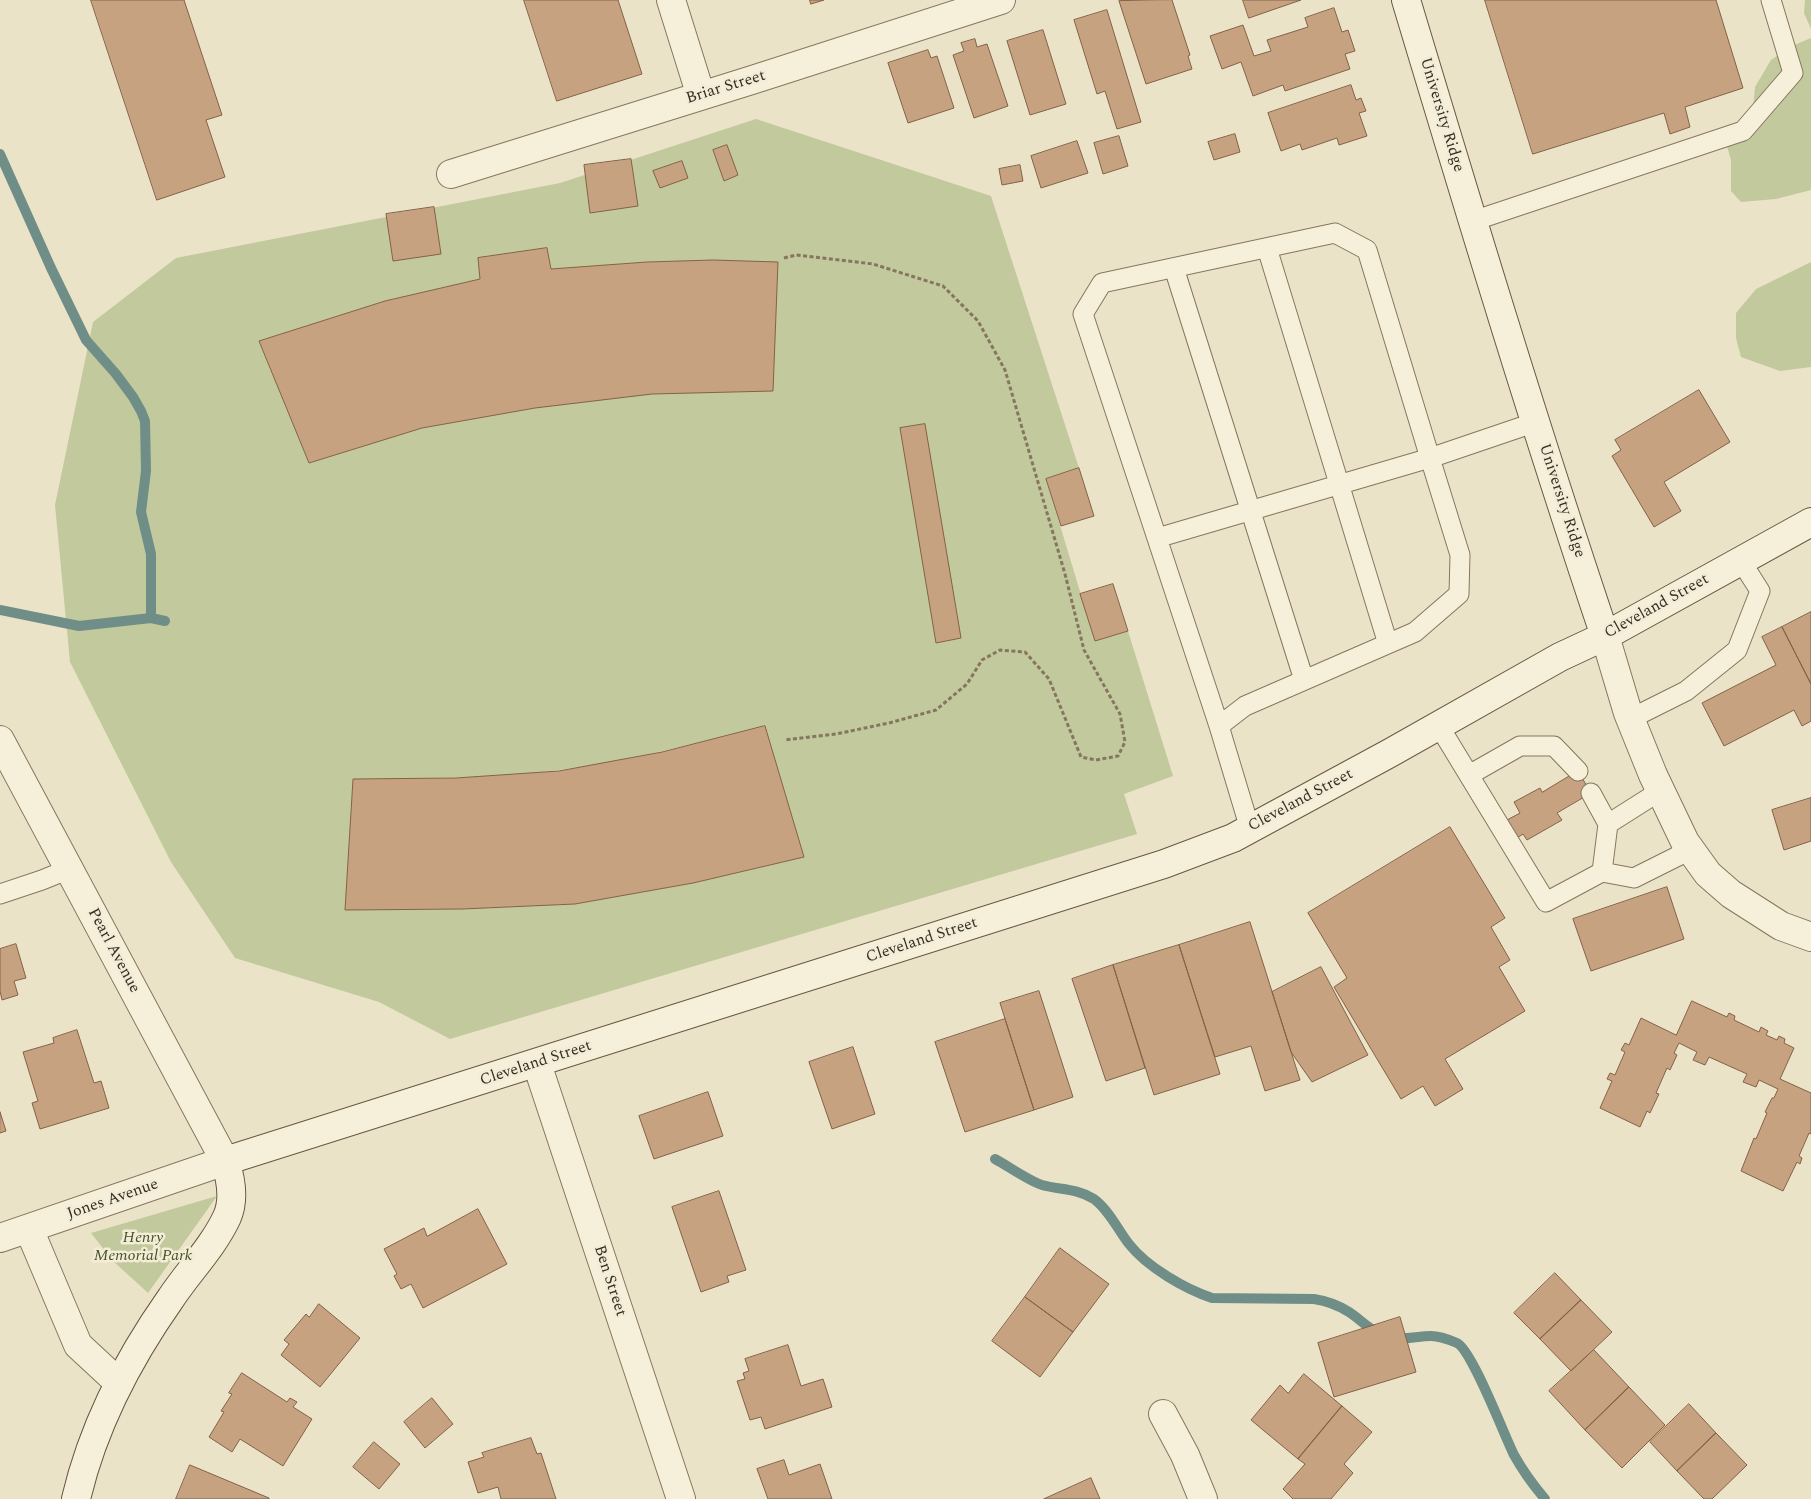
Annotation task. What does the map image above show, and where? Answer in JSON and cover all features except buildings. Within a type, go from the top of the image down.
[{"type":"street","points":[[671,0],[701,96]]},
{"type":"street","name":"Briar Street","points":[[451,174],[1000,0]]},
{"type":"street","name":"University Ridge","points":[[1406,0],[1473,221],[1630,719],[1660,791],[1685,842],[1708,874],[1731,894],[1781,926],[1811,937]]},
{"type":"street","name":"Cleveland Street","points":[[226,1161],[1164,864],[1233,838],[1439,726],[1560,656],[1605,636],[1811,522]]},
{"type":"street","name":"Pearl Avenue","points":[[0,740],[226,1161]]},
{"type":"street","name":"Ben Street","points":[[537,1064],[681,1499]]},
{"type":"street","points":[[76,1499],[101,1420],[119,1382],[172,1296],[199,1261],[228,1216],[232,1192],[226,1161]]},
{"type":"street","name":"Jones Avenue","points":[[0,1238],[226,1161]]},
{"type":"street","points":[[30,1228],[78,1344],[85,1353],[119,1382]]},
{"type":"street","points":[[1163,1414],[1185,1455],[1203,1499]]},
{"type":"lane","points":[[1473,221],[1743,132],[1794,73],[1771,0]]},
{"type":"lane","points":[[1219,726],[1245,706],[1415,632],[1459,594],[1460,555],[1366,250],[1336,233],[1102,283],[1083,314],[1219,726],[1250,829]]},
{"type":"lane","points":[[1267,248],[1388,644]]},
{"type":"lane","points":[[1174,268],[1304,680]]},
{"type":"lane","points":[[1157,538],[1430,458],[1536,422]]},
{"type":"lane","points":[[1630,719],[1686,691],[1737,650],[1760,591],[1741,561]]},
{"type":"lane","points":[[1439,726],[1546,902],[1602,872],[1634,878],[1690,850]]},
{"type":"lane","points":[[1469,775],[1520,746],[1554,746],[1578,771]]},
{"type":"lane","points":[[1608,824],[1660,791]]},
{"type":"lane","points":[[1591,793],[1608,824],[1602,872]]},
{"type":"lane","points":[[0,894],[69,869]]},
{"type":"path","points":[[784,258],[796,255],[873,264],[943,286],[978,322],[1004,370],[1065,574],[1084,650],[1120,714],[1125,742],[1118,756],[1096,760],[1081,757],[1049,679],[1025,652],[1000,650],[982,660],[967,684],[936,710],[889,723],[836,734],[784,740]]},
{"type":"green space","points":[[1805,0],[1811,0],[1811,29],[1804,13]]},
{"type":"green space","points":[[1811,38],[1811,190],[1776,199],[1741,202],[1731,191],[1731,160],[1726,143],[1753,108],[1755,87],[1771,60],[1792,46]]},
{"type":"green space","points":[[756,119],[991,196],[1079,468],[1046,479],[1095,641],[1128,631],[1173,776],[1124,794],[1137,834],[450,1039],[379,1002],[235,958],[171,862],[70,662],[55,505],[93,322],[176,258],[560,183]],"holes":[[[547,248],[551,269],[647,262],[713,260],[535,408],[422,428],[309,463],[260,341],[385,301],[480,279]],[[764,726],[803,857],[693,883],[575,904],[462,909],[345,910],[353,779],[482,777],[559,770],[637,757]]]},
{"type":"green space","points":[[1811,262],[1811,367],[1780,371],[1741,357],[1736,338],[1736,313],[1756,289]]},
{"type":"green space","name":"Henry Memorial Park","points":[[217,1196],[148,1293],[113,1261],[91,1233]]},
{"type":"waterway","points":[[0,154],[51,268],[86,340],[116,374],[133,397],[145,421],[146,471],[141,512],[151,554],[151,618]]},
{"type":"waterway","points":[[0,610],[79,626],[151,618],[165,621]]},
{"type":"waterway","points":[[995,1159],[1037,1183],[1074,1191],[1094,1199],[1113,1220],[1137,1253],[1156,1269],[1190,1289],[1212,1298],[1314,1299],[1323,1301],[1337,1305],[1379,1333]]},
{"type":"waterway","points":[[1393,1338],[1403,1339],[1431,1336],[1448,1339],[1457,1343],[1463,1349],[1479,1376],[1514,1455],[1528,1478],[1545,1499]]}]
